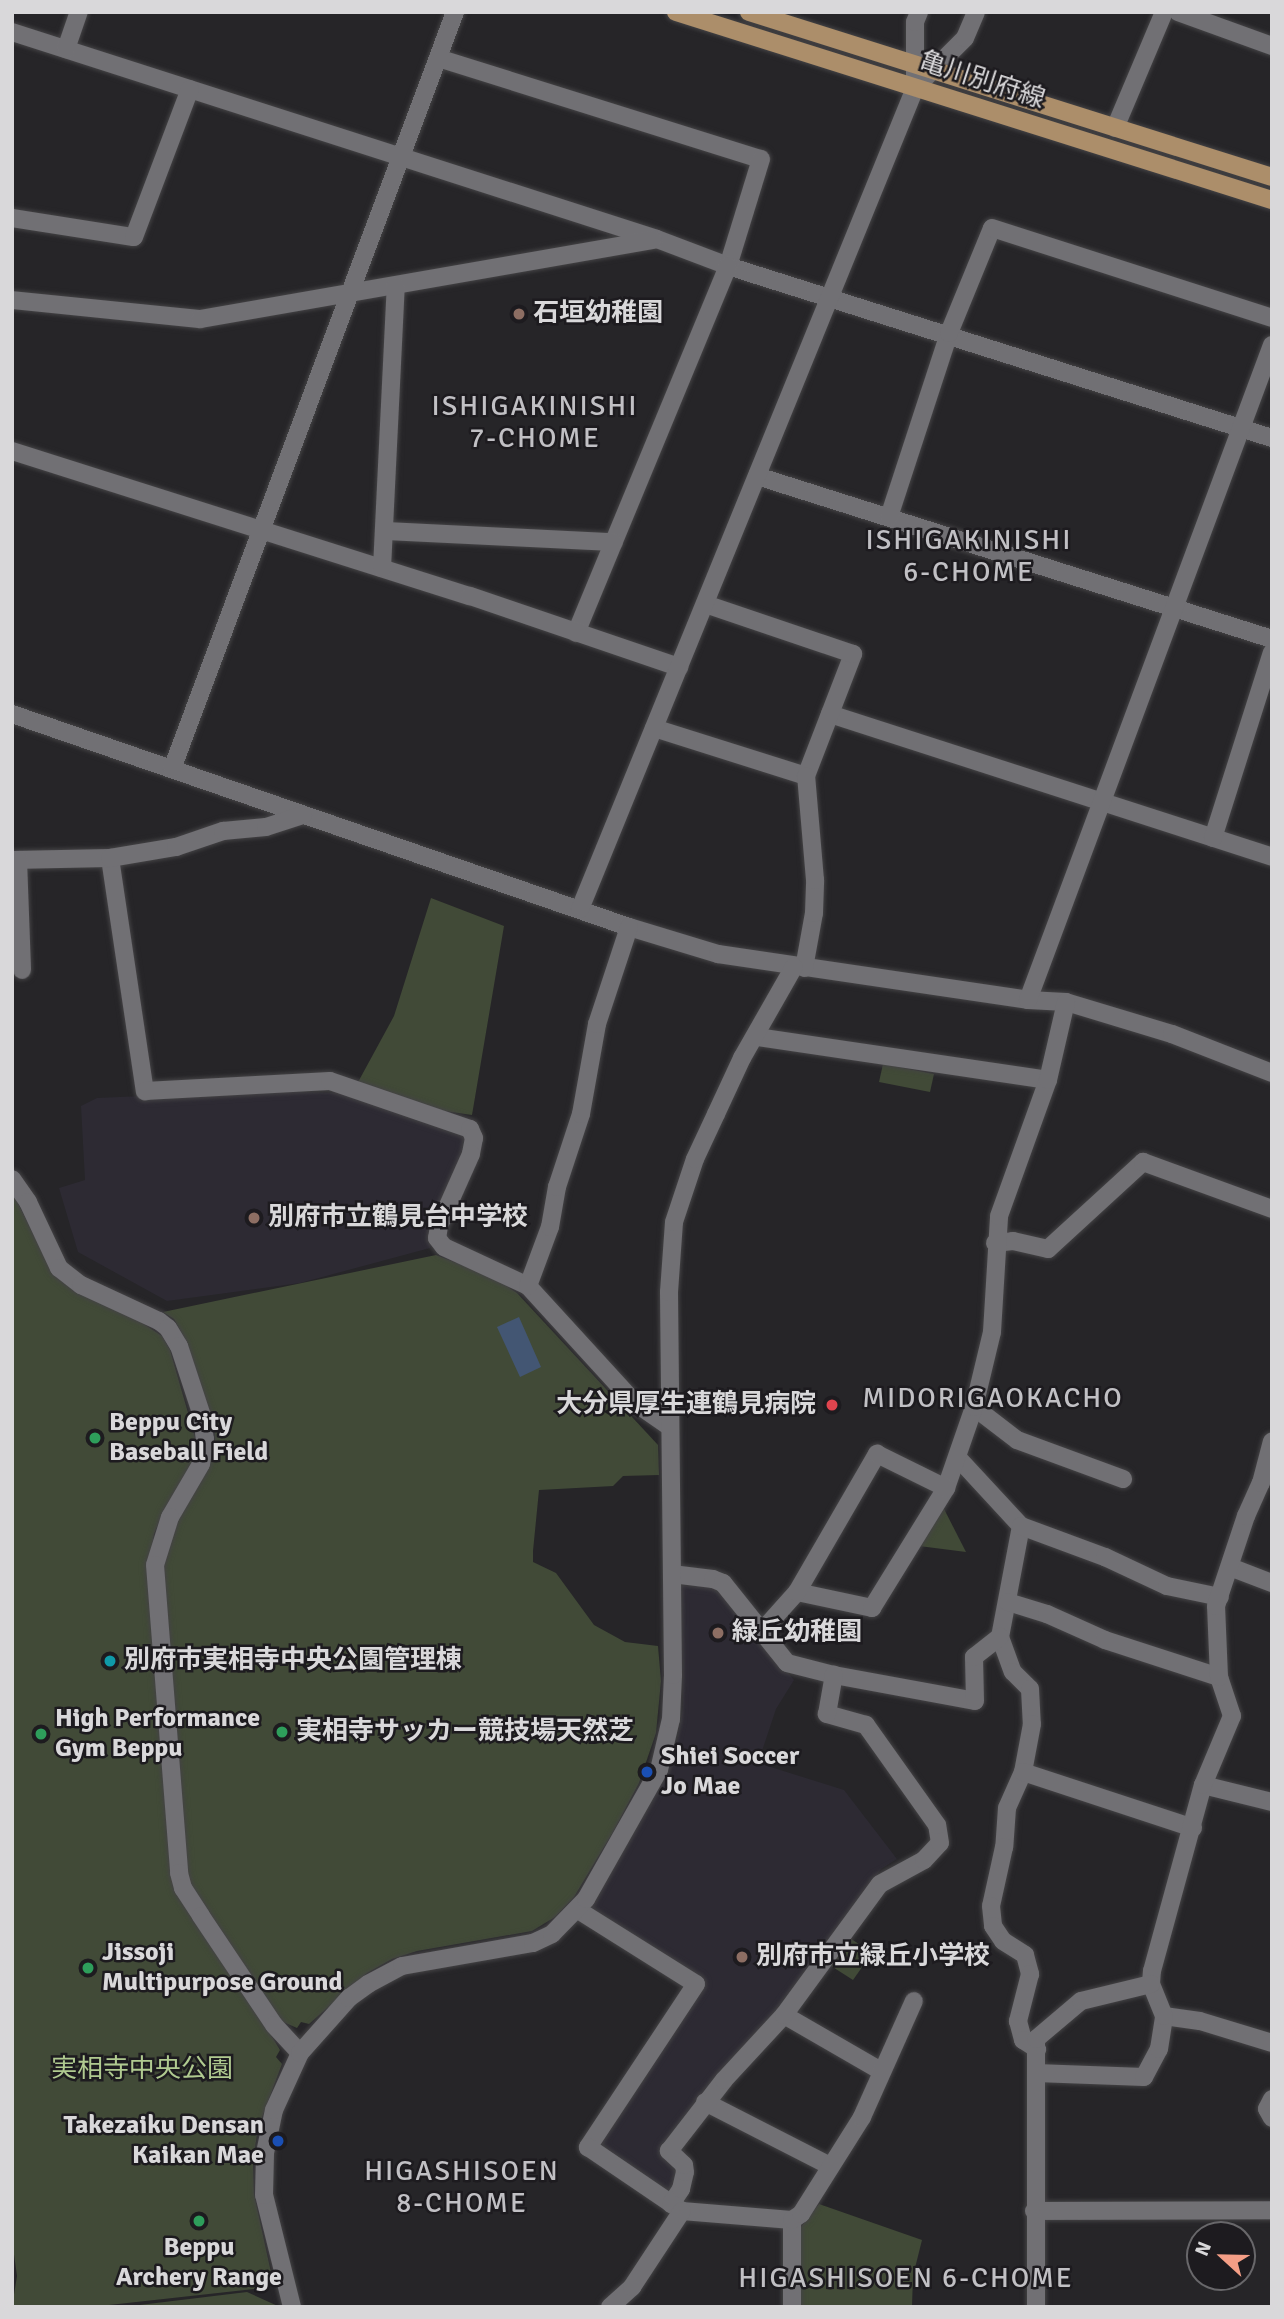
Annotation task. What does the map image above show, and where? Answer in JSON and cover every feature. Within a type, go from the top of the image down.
[{"type":"main road","name":"亀川別府線","points":[[676,12],[1272,200]]},
{"type":"main road","name":"亀川別府線","points":[[749,12],[1272,177]]},
{"type":"street","points":[[66,49],[79,12]]},
{"type":"street","points":[[172,769],[455,12]]},
{"type":"street","points":[[580,909],[915,88],[915,22],[919,12]]},
{"type":"street","points":[[915,88],[965,38],[976,12]]},
{"type":"street","points":[[1115,128],[1164,12]]},
{"type":"street","points":[[1178,12],[1272,46]]},
{"type":"street","points":[[12,32],[657,239],[729,266],[949,333],[1272,438]]},
{"type":"street","points":[[438,58],[761,159],[729,266],[576,632]]},
{"type":"street","points":[[12,218],[134,237],[190,89]]},
{"type":"street","points":[[889,517],[949,333],[992,228],[1272,318]]},
{"type":"street","points":[[12,300],[200,319],[657,239]]},
{"type":"street","points":[[382,568],[396,286]]},
{"type":"street","points":[[1028,1000],[1272,345]]},
{"type":"street","points":[[12,451],[382,568],[679,667]]},
{"type":"street","points":[[757,476],[1272,639]]},
{"type":"street","points":[[385,531],[614,542]]},
{"type":"street","points":[[292,2307],[264,2194],[265,2153],[274,2110],[299,2053],[349,1998],[387,1974],[417,1961],[533,1943],[552,1934],[578,1910],[642,1802],[666,1746],[673,1675],[669,1292],[674,1222],[695,1159],[743,1058],[799,967],[814,913],[815,880],[806,776],[853,654],[705,604]]},
{"type":"street","points":[[1213,838],[1272,652]]},
{"type":"street","points":[[830,713],[1272,857]]},
{"type":"street","points":[[12,714],[629,927],[718,954],[1028,1000],[1066,1002],[1172,1034],[1272,1073]]},
{"type":"street","points":[[654,728],[806,776]]},
{"type":"street","points":[[22,970],[15,860],[110,858],[176,847],[223,831],[266,827],[303,815]]},
{"type":"street","points":[[110,858],[145,1091],[330,1082],[470,1129],[474,1138],[471,1154],[439,1226],[438,1238],[444,1247],[528,1286],[634,1402],[670,1427]]},
{"type":"street","points":[[528,1286],[550,1227],[557,1186],[581,1114],[597,1024],[629,927]]},
{"type":"street","points":[[797,1592],[873,1608],[946,1488],[959,1458],[992,1332],[996,1291],[995,1243],[999,1216],[1048,1080],[1066,1002]]},
{"type":"street","points":[[757,1037],[1048,1080]]},
{"type":"street","points":[[995,1243],[1013,1241],[1048,1249],[1143,1162],[1272,1209]]},
{"type":"street","points":[[12,1179],[28,1202],[59,1268],[81,1285],[167,1328],[178,1346],[202,1416],[205,1454],[170,1517],[156,1565],[178,1873],[187,1895],[274,2025],[299,2053]]},
{"type":"street","points":[[974,1406],[1017,1440],[1123,1479]]},
{"type":"street","points":[[1036,2073],[1144,2077],[1159,2049],[1164,2016],[1151,1984],[1203,1785],[1232,1716],[1219,1677],[1216,1606],[1261,1483],[1272,1441]]},
{"type":"street","points":[[762,1631],[797,1592],[877,1454],[946,1488]]},
{"type":"street","points":[[959,1458],[1021,1526],[1105,1557],[1167,1586],[1220,1597]]},
{"type":"street","points":[[1021,1526],[1000,1637],[1013,1672],[1030,1689],[1032,1724],[1023,1772],[1007,1808],[1004,1847],[991,1906],[993,1927],[1003,1941],[1025,1955],[1030,1974],[1018,2021],[1023,2040],[1037,2049]]},
{"type":"street","points":[[1230,1567],[1272,1583]]},
{"type":"street","points":[[671,1574],[713,1578],[723,1583],[788,1663],[834,1675],[975,1701],[974,1657],[1000,1637]]},
{"type":"street","points":[[1008,1602],[1047,1614],[1105,1640],[1219,1677]]},
{"type":"street","points":[[610,2307],[632,2287],[677,2207],[685,2172],[684,2165],[669,2151],[705,2102],[784,2015],[880,1884],[924,1860],[940,1843],[937,1825],[866,1725],[827,1714],[834,1675]]},
{"type":"street","points":[[1023,1772],[1193,1828]]},
{"type":"street","points":[[1203,1785],[1272,1802]]},
{"type":"street","points":[[578,1910],[696,1984],[588,2147],[677,2207],[792,2220],[801,2214],[862,2116],[914,2001]]},
{"type":"street","points":[[1036,2307],[1034,2211],[1037,2039],[1081,2001],[1151,1984]]},
{"type":"street","points":[[784,2015],[881,2071]]},
{"type":"street","points":[[1164,2016],[1200,2021],[1272,2043]]},
{"type":"street","points":[[1272,2099],[1267,2109],[1272,2118]]},
{"type":"street","points":[[705,2102],[830,2166]]},
{"type":"street","points":[[1034,2211],[1272,2210]]},
{"type":"street","points":[[792,2220],[792,2307]]},
{"type":"shaded area","name":"別府市立鶴見台中学校","points":[[258,1091],[343,1093],[468,1132],[430,1248],[300,1283],[167,1301],[78,1252],[59,1188],[85,1180],[81,1106],[97,1098]]},
{"type":"shaded area","name":"別府市立緑丘小学校","points":[[714,1585],[794,1680],[776,1709],[758,1763],[844,1790],[897,1859],[881,1869],[794,1993],[660,2149],[677,2173],[670,2194],[596,2148],[702,1982],[588,1906],[675,1752],[683,1706],[681,1586]]},
{"type":"green space","points":[[431,898],[504,926],[472,1115],[431,1109],[357,1084],[394,1016]]},
{"type":"green space","points":[[883,1064],[934,1074],[930,1092],[879,1082]]},
{"type":"green space","name":"実相寺中央公園","points":[[12,1191],[46,1260],[162,1336],[170,1350],[195,1437],[193,1460],[163,1512],[154,1534],[149,1566],[170,1866],[280,2050],[276,2057],[282,2064],[258,2128],[253,2161],[254,2194],[272,2277],[254,2289],[91,2307],[12,2307],[17,2276],[12,2240]]},
{"type":"green space","name":"実相寺中央公園","points":[[436,1255],[493,1277],[517,1293],[658,1445],[659,1475],[623,1476],[613,1486],[539,1490],[533,1551],[533,1562],[556,1573],[594,1625],[625,1642],[658,1646],[661,1681],[656,1733],[639,1783],[613,1832],[574,1897],[555,1917],[532,1931],[417,1951],[392,1959],[367,1973],[309,2024],[301,2022],[297,2028],[281,2021],[193,1892],[187,1878],[163,1565],[182,1510],[209,1467],[215,1440],[214,1425],[187,1342],[174,1319],[163,1312]]},
{"type":"green space","points":[[943,1507],[966,1552],[919,1546]]},
{"type":"green space","points":[[847,1936],[872,1953],[853,1980],[828,1964]]},
{"type":"green space","points":[[819,2204],[922,2240],[913,2276],[912,2307],[798,2307],[797,2232]]},
{"type":"green space","points":[[247,2292],[280,2307],[123,2307]]},
{"type":"water","points":[[519,1317],[541,1367],[520,1377],[497,1327]]},
{"type":"place","name":"石垣幼稚園","points":[[519,314]]},
{"type":"place","name":"別府市立鶴見台中学校","points":[[254,1218]]},
{"type":"place","name":"大分県厚生連鶴見病院","points":[[832,1405]]},
{"type":"place","name":"Beppu City Baseball Field","points":[[95,1438]]},
{"type":"place","name":"緑丘幼稚園","points":[[718,1633]]},
{"type":"place","name":"別府市実相寺中央公園管理棟","points":[[110,1661]]},
{"type":"place","name":"実相寺サッカー競技場天然芝","points":[[282,1732]]},
{"type":"place","name":"High Performance Gym Beppu","points":[[41,1734]]},
{"type":"place","name":"Shiei Soccer Jo Mae","points":[[647,1772]]},
{"type":"place","name":"別府市立緑丘小学校","points":[[742,1957]]},
{"type":"place","name":"Jissoji Multipurpose Ground","points":[[88,1968]]},
{"type":"place","name":"Takezaiku Densan Kaikan Mae","points":[[278,2141]]},
{"type":"place","name":"Beppu Archery Range","points":[[199,2221]]},
{"type":"district","name":"ISHIGAKINISHI 7-CHOME","points":[[535,422]]},
{"type":"district","name":"ISHIGAKINISHI 6-CHOME","points":[[969,556]]},
{"type":"district","name":"MIDORIGAOKACHO","points":[[993,1398]]},
{"type":"district","name":"HIGASHISOEN 8-CHOME","points":[[462,2187]]},
{"type":"district","name":"HIGASHISOEN 6-CHOME","points":[[906,2278]]}]
